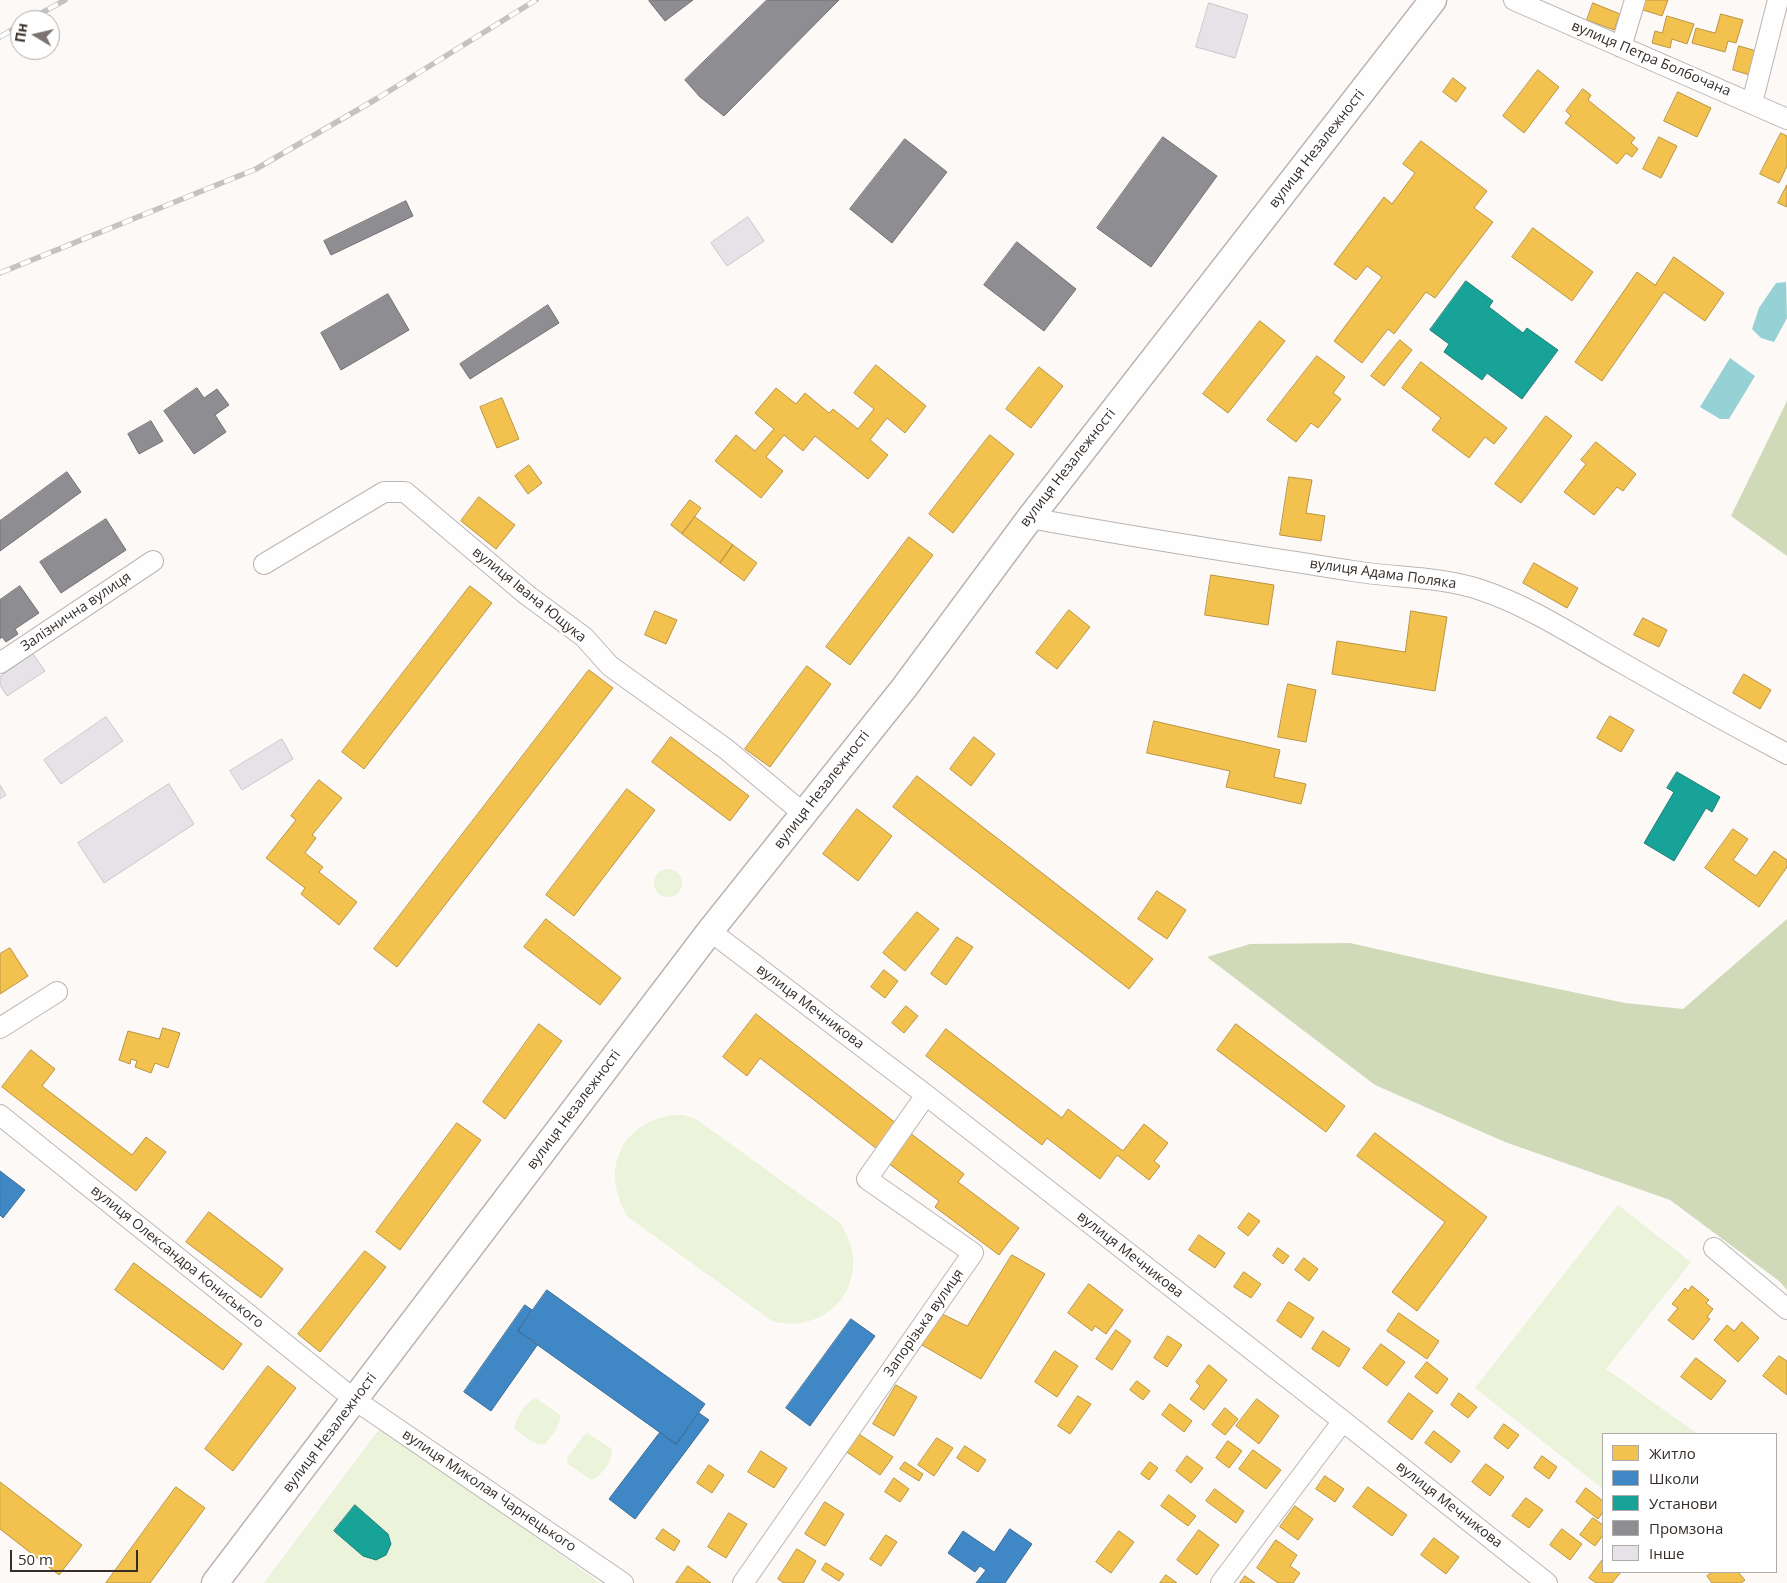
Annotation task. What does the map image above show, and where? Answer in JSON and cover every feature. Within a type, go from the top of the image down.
[{"type":"main road","name":"вулиця Незалежності","points":[[215,1583],[710,931],[904,688],[1030,518],[1434,0]]},
{"type":"street","name":"вулиця Петра Болбочана","points":[[1514,0],[1787,119]]},
{"type":"street","points":[[1621,47],[1635,0]]},
{"type":"street","points":[[1752,103],[1778,0]]},
{"type":"street","name":"вулиця Івана Ющука","points":[[264,564],[384,492],[404,492],[527,595],[584,637],[610,666],[726,749],[804,814]]},
{"type":"street","name":"вулиця Адама Поляка","points":[[1030,518],[1140,538],[1376,575],[1448,581],[1481,590],[1508,601],[1562,628],[1676,694],[1787,754]]},
{"type":"street","name":"Залізнична вулиця","points":[[0,663],[153,562]]},
{"type":"street","name":"вулиця Мечникова","points":[[710,931],[926,1096],[1342,1420],[1547,1583]]},
{"type":"street","points":[[0,1028],[57,992]]},
{"type":"street","name":"Запорізька вулиця","points":[[742,1583],[973,1253],[867,1179],[926,1096]]},
{"type":"street","name":"вулиця Олександра Кониського","points":[[0,1115],[355,1400]]},
{"type":"street","points":[[1714,1248],[1787,1309]]},
{"type":"street","name":"вулиця Миколая Чарнецького","points":[[355,1400],[622,1583]]},
{"type":"street","points":[[1221,1583],[1342,1420]]},
{"type":"green space","points":[[1787,401],[1787,556],[1731,516]]},
{"type":"green space","points":[[668,869],[678,873],[682,883],[678,893],[668,897],[658,893],[654,883],[658,873]]},
{"type":"green space","points":[[1787,919],[1787,1290],[1779,1281],[1670,1200],[1505,1142],[1375,1085],[1207,957],[1250,944],[1350,943],[1625,1003],[1683,1009]]},
{"type":"green space","points":[[673,1115],[684,1115],[696,1119],[840,1223],[851,1247],[853,1268],[849,1284],[842,1298],[832,1309],[819,1317],[804,1322],[788,1324],[772,1321],[628,1217],[620,1200],[616,1183],[616,1167],[620,1152],[628,1139],[639,1128],[654,1120]]},
{"type":"green space","points":[[1618,1205],[1691,1262],[1606,1369],[1697,1433],[1602,1433],[1602,1488],[1475,1388]]},
{"type":"green space","points":[[536,1398],[560,1415],[557,1427],[545,1444],[533,1442],[515,1429],[521,1411]]},
{"type":"green space","points":[[381,1427],[600,1583],[264,1583]]},
{"type":"green space","points":[[587,1433],[612,1449],[611,1458],[606,1468],[591,1480],[568,1464],[567,1458]]},
{"type":"water","points":[[1786,282],[1787,318],[1774,342],[1761,338],[1752,329],[1759,308],[1776,283]]},
{"type":"water","points":[[1730,358],[1755,376],[1729,419],[1720,419],[1700,407]]},
{"type":"building: Житло","points":[[1640,0],[1668,0],[1662,16],[1637,8]]},
{"type":"building: Житло","points":[[1593,3],[1620,14],[1614,30],[1587,20]]},
{"type":"building: Житло","points":[[1721,14],[1743,20],[1736,43],[1728,41],[1725,52],[1692,43],[1696,28],[1715,33]]},
{"type":"building: Житло","points":[[1667,16],[1694,24],[1687,44],[1672,39],[1670,48],[1652,43],[1655,31],[1662,33]]},
{"type":"building: Житло","points":[[1739,46],[1760,52],[1753,76],[1733,70]]},
{"type":"building: Житло","points":[[1538,70],[1559,87],[1524,133],[1503,116]]},
{"type":"building: Житло","points":[[1453,78],[1466,88],[1456,102],[1443,92]]},
{"type":"building: Житло","points":[[1583,89],[1591,95],[1588,100],[1635,138],[1631,143],[1638,149],[1632,157],[1626,153],[1617,164],[1565,123],[1571,116],[1566,111]]},
{"type":"building: Житло","points":[[1678,92],[1711,108],[1697,137],[1664,121]]},
{"type":"building: Житло","points":[[1781,133],[1787,136],[1787,166],[1779,183],[1760,174]]},
{"type":"building: Житло","points":[[1659,137],[1677,146],[1661,178],[1643,169]]},
{"type":"building: Житло","points":[[1421,141],[1487,191],[1474,208],[1493,222],[1435,298],[1426,292],[1394,334],[1388,329],[1362,363],[1334,341],[1382,277],[1367,266],[1356,280],[1334,264],[1384,197],[1392,204],[1415,173],[1403,164]]},
{"type":"building: Житло","points":[[1787,185],[1787,207],[1778,203]]},
{"type":"building: Житло","points":[[1533,228],[1593,272],[1572,301],[1512,257]]},
{"type":"building: Житло","points":[[1674,257],[1724,293],[1705,321],[1664,292],[1602,381],[1575,362],[1637,272],[1655,285]]},
{"type":"building: Житло","points":[[1260,321],[1285,341],[1228,413],[1203,394]]},
{"type":"building: Житло","points":[[1400,340],[1412,350],[1384,386],[1371,376]]},
{"type":"building: Житло","points":[[1317,356],[1345,377],[1333,393],[1341,399],[1318,428],[1311,423],[1296,442],[1267,420]]},
{"type":"building: Житло","points":[[1421,362],[1507,428],[1494,444],[1485,437],[1469,458],[1432,430],[1441,418],[1402,388]]},
{"type":"building: Житло","points":[[876,365],[926,406],[905,433],[887,418],[870,440],[888,455],[868,479],[815,436],[803,451],[784,435],[766,457],[783,471],[761,498],[715,461],[736,435],[755,451],[774,429],[755,413],[776,388],[796,404],[805,393],[829,413],[833,409],[858,429],[874,409],[854,393]]},
{"type":"building: Житло","points":[[1039,367],[1063,386],[1031,428],[1006,409]]},
{"type":"building: Житло","points":[[502,398],[519,439],[497,448],[480,407]]},
{"type":"building: Житло","points":[[1546,416],[1572,436],[1521,503],[1495,484]]},
{"type":"building: Житло","points":[[990,435],[1014,454],[953,533],[929,514]]},
{"type":"building: Житло","points":[[1596,442],[1636,474],[1623,491],[1617,487],[1594,515],[1564,492],[1586,464],[1581,460]]},
{"type":"building: Житло","points":[[529,465],[542,483],[528,494],[515,476]]},
{"type":"building: Житло","points":[[1289,477],[1312,480],[1306,513],[1325,516],[1321,541],[1280,535]]},
{"type":"building: Житло","points":[[479,497],[515,525],[496,549],[461,521]]},
{"type":"building: Житло","points":[[690,500],[701,508],[682,534],[671,525]]},
{"type":"building: Житло","points":[[695,517],[733,545],[720,563],[682,534]]},
{"type":"building: Житло","points":[[909,537],[933,555],[850,665],[826,647]]},
{"type":"building: Житло","points":[[733,545],[757,563],[744,581],[720,563]]},
{"type":"building: Житло","points":[[1534,563],[1578,588],[1567,608],[1523,583]]},
{"type":"building: Житло","points":[[1211,575],[1274,585],[1268,625],[1205,615]]},
{"type":"building: Житло","points":[[470,586],[492,603],[364,769],[342,752]]},
{"type":"building: Житло","points":[[1069,610],[1090,627],[1057,669],[1036,653]]},
{"type":"building: Житло","points":[[655,611],[677,620],[666,644],[645,635]]},
{"type":"building: Житло","points":[[1411,611],[1447,617],[1435,691],[1332,674],[1337,641],[1405,652]]},
{"type":"building: Житло","points":[[1643,618],[1667,630],[1659,647],[1634,635]]},
{"type":"building: Житло","points":[[807,666],[831,684],[770,767],[745,749]]},
{"type":"building: Житло","points":[[589,670],[613,688],[397,967],[374,949]]},
{"type":"building: Житло","points":[[1744,674],[1771,690],[1760,709],[1733,693]]},
{"type":"building: Житло","points":[[1288,684],[1316,690],[1306,742],[1278,737]]},
{"type":"building: Житло","points":[[1610,716],[1634,730],[1621,752],[1597,738]]},
{"type":"building: Житло","points":[[1154,721],[1280,750],[1274,777],[1306,784],[1301,804],[1226,787],[1230,771],[1147,753]]},
{"type":"building: Житло","points":[[671,737],[749,796],[730,821],[652,762]]},
{"type":"building: Житло","points":[[974,737],[995,754],[971,786],[950,769]]},
{"type":"building: Житло","points":[[917,776],[1153,959],[1129,989],[893,807]]},
{"type":"building: Житло","points":[[319,780],[342,798],[312,835],[316,838],[305,853],[323,867],[319,872],[357,902],[339,925],[301,894],[305,888],[266,858],[296,820],[291,816]]},
{"type":"building: Житло","points":[[627,789],[655,810],[574,916],[546,895]]},
{"type":"building: Житло","points":[[857,809],[892,836],[858,881],[823,854]]},
{"type":"building: Житло","points":[[1733,829],[1748,839],[1733,860],[1756,876],[1774,851],[1787,860],[1787,867],[1759,907],[1705,868]]},
{"type":"building: Житло","points":[[1157,891],[1186,910],[1167,939],[1138,919]]},
{"type":"building: Житло","points":[[917,912],[939,929],[905,971],[883,953]]},
{"type":"building: Житло","points":[[546,919],[621,978],[600,1005],[524,947]]},
{"type":"building: Житло","points":[[957,937],[973,947],[946,985],[931,974]]},
{"type":"building: Житло","points":[[10,948],[28,976],[0,994],[0,954]]},
{"type":"building: Житло","points":[[884,970],[898,981],[885,998],[871,987]]},
{"type":"building: Житло","points":[[906,1006],[918,1016],[904,1033],[892,1023]]},
{"type":"building: Житло","points":[[756,1014],[897,1124],[877,1149],[760,1058],[747,1076],[723,1057]]},
{"type":"building: Житло","points":[[539,1024],[562,1041],[505,1119],[483,1102]]},
{"type":"building: Житло","points":[[1236,1024],[1345,1106],[1326,1132],[1217,1050]]},
{"type":"building: Житло","points":[[163,1028],[180,1033],[168,1068],[155,1063],[151,1073],[135,1067],[137,1061],[131,1059],[130,1064],[119,1060],[128,1031],[159,1039]]},
{"type":"building: Житло","points":[[946,1029],[1062,1118],[1068,1109],[1123,1151],[1144,1124],[1168,1143],[1154,1161],[1160,1166],[1149,1180],[1117,1155],[1100,1179],[1047,1138],[1042,1145],[926,1056]]},
{"type":"building: Житло","points":[[31,1050],[55,1069],[42,1086],[132,1155],[146,1137],[166,1152],[136,1191],[2,1087]]},
{"type":"building: Житло","points":[[457,1123],[481,1140],[400,1250],[376,1232]]},
{"type":"building: Житло","points":[[910,1133],[964,1174],[958,1182],[1019,1228],[999,1255],[935,1207],[939,1201],[888,1163]]},
{"type":"building: Житло","points":[[1375,1133],[1487,1217],[1417,1311],[1392,1292],[1445,1222],[1357,1156]]},
{"type":"building: Житло","points":[[209,1212],[283,1269],[261,1298],[186,1242]]},
{"type":"building: Житло","points":[[1249,1213],[1260,1221],[1248,1236],[1238,1228]]},
{"type":"building: Житло","points":[[1199,1235],[1225,1253],[1215,1268],[1189,1250]]},
{"type":"building: Житло","points":[[1278,1248],[1289,1256],[1283,1264],[1273,1256]]},
{"type":"building: Житло","points":[[365,1251],[386,1267],[320,1352],[298,1334]]},
{"type":"building: Житло","points":[[1012,1255],[1045,1274],[981,1379],[922,1345],[938,1312],[967,1326]]},
{"type":"building: Житло","points":[[1304,1258],[1318,1269],[1309,1281],[1295,1270]]},
{"type":"building: Житло","points":[[134,1263],[242,1344],[223,1370],[115,1290]]},
{"type":"building: Житло","points":[[1244,1272],[1261,1284],[1251,1298],[1234,1287]]},
{"type":"building: Житло","points":[[1089,1284],[1123,1310],[1106,1334],[1095,1326],[1092,1331],[1068,1313]]},
{"type":"building: Житло","points":[[1692,1286],[1709,1300],[1706,1303],[1713,1309],[1707,1317],[1710,1319],[1693,1340],[1668,1320],[1678,1308],[1672,1304],[1685,1288],[1688,1291]]},
{"type":"building: Житло","points":[[1289,1302],[1314,1318],[1301,1338],[1277,1321]]},
{"type":"building: Житло","points":[[1399,1313],[1439,1341],[1427,1359],[1387,1331]]},
{"type":"building: Житло","points":[[1742,1322],[1759,1338],[1738,1362],[1714,1340],[1727,1325],[1734,1331]]},
{"type":"building: Житло","points":[[1116,1330],[1131,1341],[1112,1370],[1096,1359]]},
{"type":"building: Житло","points":[[1323,1331],[1350,1349],[1339,1367],[1312,1349]]},
{"type":"building: Житло","points":[[1168,1336],[1182,1345],[1167,1367],[1154,1358]]},
{"type":"building: Житло","points":[[1381,1344],[1405,1362],[1387,1386],[1363,1368]]},
{"type":"building: Житло","points":[[1055,1351],[1078,1366],[1057,1397],[1035,1382]]},
{"type":"building: Житло","points":[[1779,1356],[1787,1361],[1787,1395],[1763,1376]]},
{"type":"building: Житло","points":[[1696,1358],[1726,1381],[1711,1400],[1681,1377]]},
{"type":"building: Житло","points":[[1427,1362],[1448,1379],[1437,1394],[1415,1377]]},
{"type":"building: Житло","points":[[1209,1365],[1227,1380],[1204,1410],[1190,1399],[1200,1386],[1196,1382]]},
{"type":"building: Житло","points":[[268,1366],[296,1388],[233,1471],[205,1449]]},
{"type":"building: Житло","points":[[1137,1381],[1150,1391],[1143,1400],[1130,1390]]},
{"type":"building: Житло","points":[[896,1385],[917,1397],[894,1436],[873,1424]]},
{"type":"building: Житло","points":[[1409,1393],[1433,1411],[1412,1440],[1388,1422]]},
{"type":"building: Житло","points":[[1459,1393],[1477,1407],[1468,1418],[1451,1405]]},
{"type":"building: Житло","points":[[1078,1396],[1091,1404],[1070,1434],[1058,1426]]},
{"type":"building: Житло","points":[[1257,1399],[1279,1416],[1259,1444],[1236,1426]]},
{"type":"building: Житло","points":[[1170,1404],[1192,1421],[1184,1432],[1162,1415]]},
{"type":"building: Житло","points":[[1225,1408],[1238,1419],[1225,1435],[1212,1425]]},
{"type":"building: Житло","points":[[1504,1424],[1519,1435],[1508,1449],[1494,1438]]},
{"type":"building: Житло","points":[[1434,1431],[1460,1451],[1451,1463],[1425,1443]]},
{"type":"building: Житло","points":[[856,1432],[893,1457],[880,1475],[844,1450]]},
{"type":"building: Житло","points":[[937,1438],[953,1448],[934,1476],[918,1465]]},
{"type":"building: Житло","points":[[1228,1441],[1242,1451],[1229,1468],[1216,1458]]},
{"type":"building: Житло","points":[[965,1446],[986,1460],[978,1472],[957,1458]]},
{"type":"building: Житло","points":[[1253,1450],[1281,1470],[1266,1489],[1239,1469]]},
{"type":"building: Житло","points":[[761,1451],[787,1468],[774,1488],[748,1472]]},
{"type":"building: Житло","points":[[1187,1456],[1203,1468],[1191,1483],[1176,1471]]},
{"type":"building: Житло","points":[[1542,1456],[1557,1467],[1549,1479],[1534,1468]]},
{"type":"building: Житло","points":[[905,1462],[923,1474],[919,1481],[900,1469]]},
{"type":"building: Житло","points":[[1150,1462],[1158,1468],[1149,1480],[1141,1474]]},
{"type":"building: Житло","points":[[1486,1464],[1504,1477],[1490,1496],[1472,1482]]},
{"type":"building: Житло","points":[[709,1465],[724,1475],[712,1493],[697,1483]]},
{"type":"building: Житло","points":[[1325,1476],[1344,1489],[1335,1502],[1316,1489]]},
{"type":"building: Житло","points":[[894,1478],[909,1489],[900,1502],[885,1492]]},
{"type":"building: Житло","points":[[0,1482],[82,1545],[59,1575],[0,1529]]},
{"type":"building: Житло","points":[[176,1487],[205,1508],[150,1583],[106,1583]]},
{"type":"building: Житло","points":[[1368,1487],[1407,1515],[1392,1536],[1353,1507]]},
{"type":"building: Житло","points":[[1586,1488],[1602,1500],[1602,1513],[1598,1519],[1576,1502]]},
{"type":"building: Житло","points":[[1215,1489],[1244,1511],[1236,1523],[1206,1501]]},
{"type":"building: Житло","points":[[1169,1495],[1196,1516],[1188,1526],[1161,1506]]},
{"type":"building: Житло","points":[[1526,1498],[1543,1510],[1529,1528],[1512,1516]]},
{"type":"building: Житло","points":[[825,1502],[844,1514],[825,1546],[805,1534]]},
{"type":"building: Житло","points":[[1295,1506],[1313,1519],[1298,1540],[1280,1527]]},
{"type":"building: Житло","points":[[729,1513],[747,1524],[726,1558],[708,1547]]},
{"type":"building: Житло","points":[[1593,1518],[1602,1524],[1602,1536],[1595,1546],[1580,1535]]},
{"type":"building: Житло","points":[[663,1529],[680,1541],[674,1551],[656,1539]]},
{"type":"building: Житло","points":[[1562,1529],[1582,1544],[1570,1560],[1550,1545]]},
{"type":"building: Житло","points":[[1199,1530],[1219,1545],[1197,1575],[1177,1560]]},
{"type":"building: Житло","points":[[1119,1531],[1134,1542],[1111,1573],[1096,1562]]},
{"type":"building: Житло","points":[[886,1535],[897,1542],[881,1566],[870,1559]]},
{"type":"building: Житло","points":[[1434,1538],[1459,1557],[1446,1574],[1421,1555]]},
{"type":"building: Житло","points":[[1276,1540],[1297,1555],[1290,1566],[1300,1573],[1293,1583],[1278,1583],[1257,1568]]},
{"type":"building: Житло","points":[[797,1549],[816,1561],[803,1583],[784,1583],[778,1579]]},
{"type":"building: Житло","points":[[1602,1560],[1602,1573],[1620,1573],[1612,1583],[1596,1583],[1589,1578]]},
{"type":"building: Житло","points":[[826,1563],[844,1574],[839,1581],[822,1570]]},
{"type":"building: Житло","points":[[688,1566],[711,1583],[676,1583]]},
{"type":"building: Житло","points":[[1712,1573],[1739,1573],[1745,1580],[1741,1583],[1712,1583],[1707,1576]]},
{"type":"building: Житло","points":[[1166,1575],[1177,1583],[1160,1583]]},
{"type":"building: Житло","points":[[1245,1576],[1255,1583],[1240,1583]]},
{"type":"building: Школи","points":[[0,1171],[25,1190],[3,1218],[0,1215]]},
{"type":"building: Школи","points":[[547,1290],[705,1404],[676,1444],[518,1331]]},
{"type":"building: Школи","points":[[525,1305],[532,1310],[518,1331],[538,1344],[491,1411],[464,1392]]},
{"type":"building: Школи","points":[[851,1319],[875,1336],[810,1426],[786,1408]]},
{"type":"building: Школи","points":[[699,1413],[709,1420],[635,1519],[609,1499],[660,1432],[676,1444]]},
{"type":"building: Школи","points":[[1010,1529],[1032,1544],[1005,1583],[976,1583],[986,1570],[980,1566],[975,1572],[948,1553],[963,1531],[994,1552]]},
{"type":"building: Установи","points":[[1466,281],[1493,301],[1489,307],[1523,333],[1527,328],[1558,350],[1522,399],[1487,373],[1482,380],[1444,352],[1449,344],[1430,330]]},
{"type":"building: Установи","points":[[1677,772],[1720,797],[1712,812],[1706,808],[1674,861],[1644,843],[1674,792],[1667,788]]},
{"type":"building: Установи","points":[[355,1505],[388,1534],[391,1544],[386,1555],[376,1560],[363,1556],[334,1531]]},
{"type":"building: Промзона","points":[[693,0],[665,21],[649,1]]},
{"type":"building: Промзона","points":[[767,0],[839,0],[724,116],[700,97],[685,80]]},
{"type":"building: Промзона","points":[[1163,137],[1217,176],[1151,267],[1097,228]]},
{"type":"building: Промзона","points":[[905,139],[947,172],[892,243],[850,209]]},
{"type":"building: Промзона","points":[[406,201],[413,216],[331,255],[324,241]]},
{"type":"building: Промзона","points":[[1017,242],[1076,289],[1044,331],[984,285]]},
{"type":"building: Промзона","points":[[388,294],[409,330],[341,370],[321,333]]},
{"type":"building: Промзона","points":[[548,305],[559,323],[470,379],[460,364]]},
{"type":"building: Промзона","points":[[197,388],[204,398],[217,389],[229,405],[215,415],[226,432],[194,454],[164,411]]},
{"type":"building: Промзона","points":[[151,421],[163,441],[139,454],[128,434]]},
{"type":"building: Промзона","points":[[67,472],[81,492],[0,551],[0,521]]},
{"type":"building: Промзона","points":[[106,519],[126,550],[61,593],[40,562]]},
{"type":"building: Промзона","points":[[20,586],[39,613],[15,629],[18,634],[6,642],[2,637],[0,639],[0,600]]},
{"type":"building: Інше","points":[[1209,3],[1248,15],[1235,58],[1196,47]]},
{"type":"building: Інше","points":[[748,217],[764,241],[727,266],[711,243]]},
{"type":"building: Інше","points":[[33,654],[45,671],[7,696],[0,685],[0,677]]},
{"type":"building: Інше","points":[[106,717],[123,741],[61,784],[44,760]]},
{"type":"building: Інше","points":[[282,739],[293,759],[242,790],[230,771]]},
{"type":"building: Інше","points":[[169,784],[194,824],[104,883],[78,843]]},
{"type":"building: Інше","points":[[0,785],[6,795],[0,799]]},
{"type":"railway","points":[[47,10],[65,0]]},
{"type":"railway","points":[[0,273],[256,169],[378,98],[536,0]]},
{"type":"railway","points":[[0,37],[10,31]]}]
